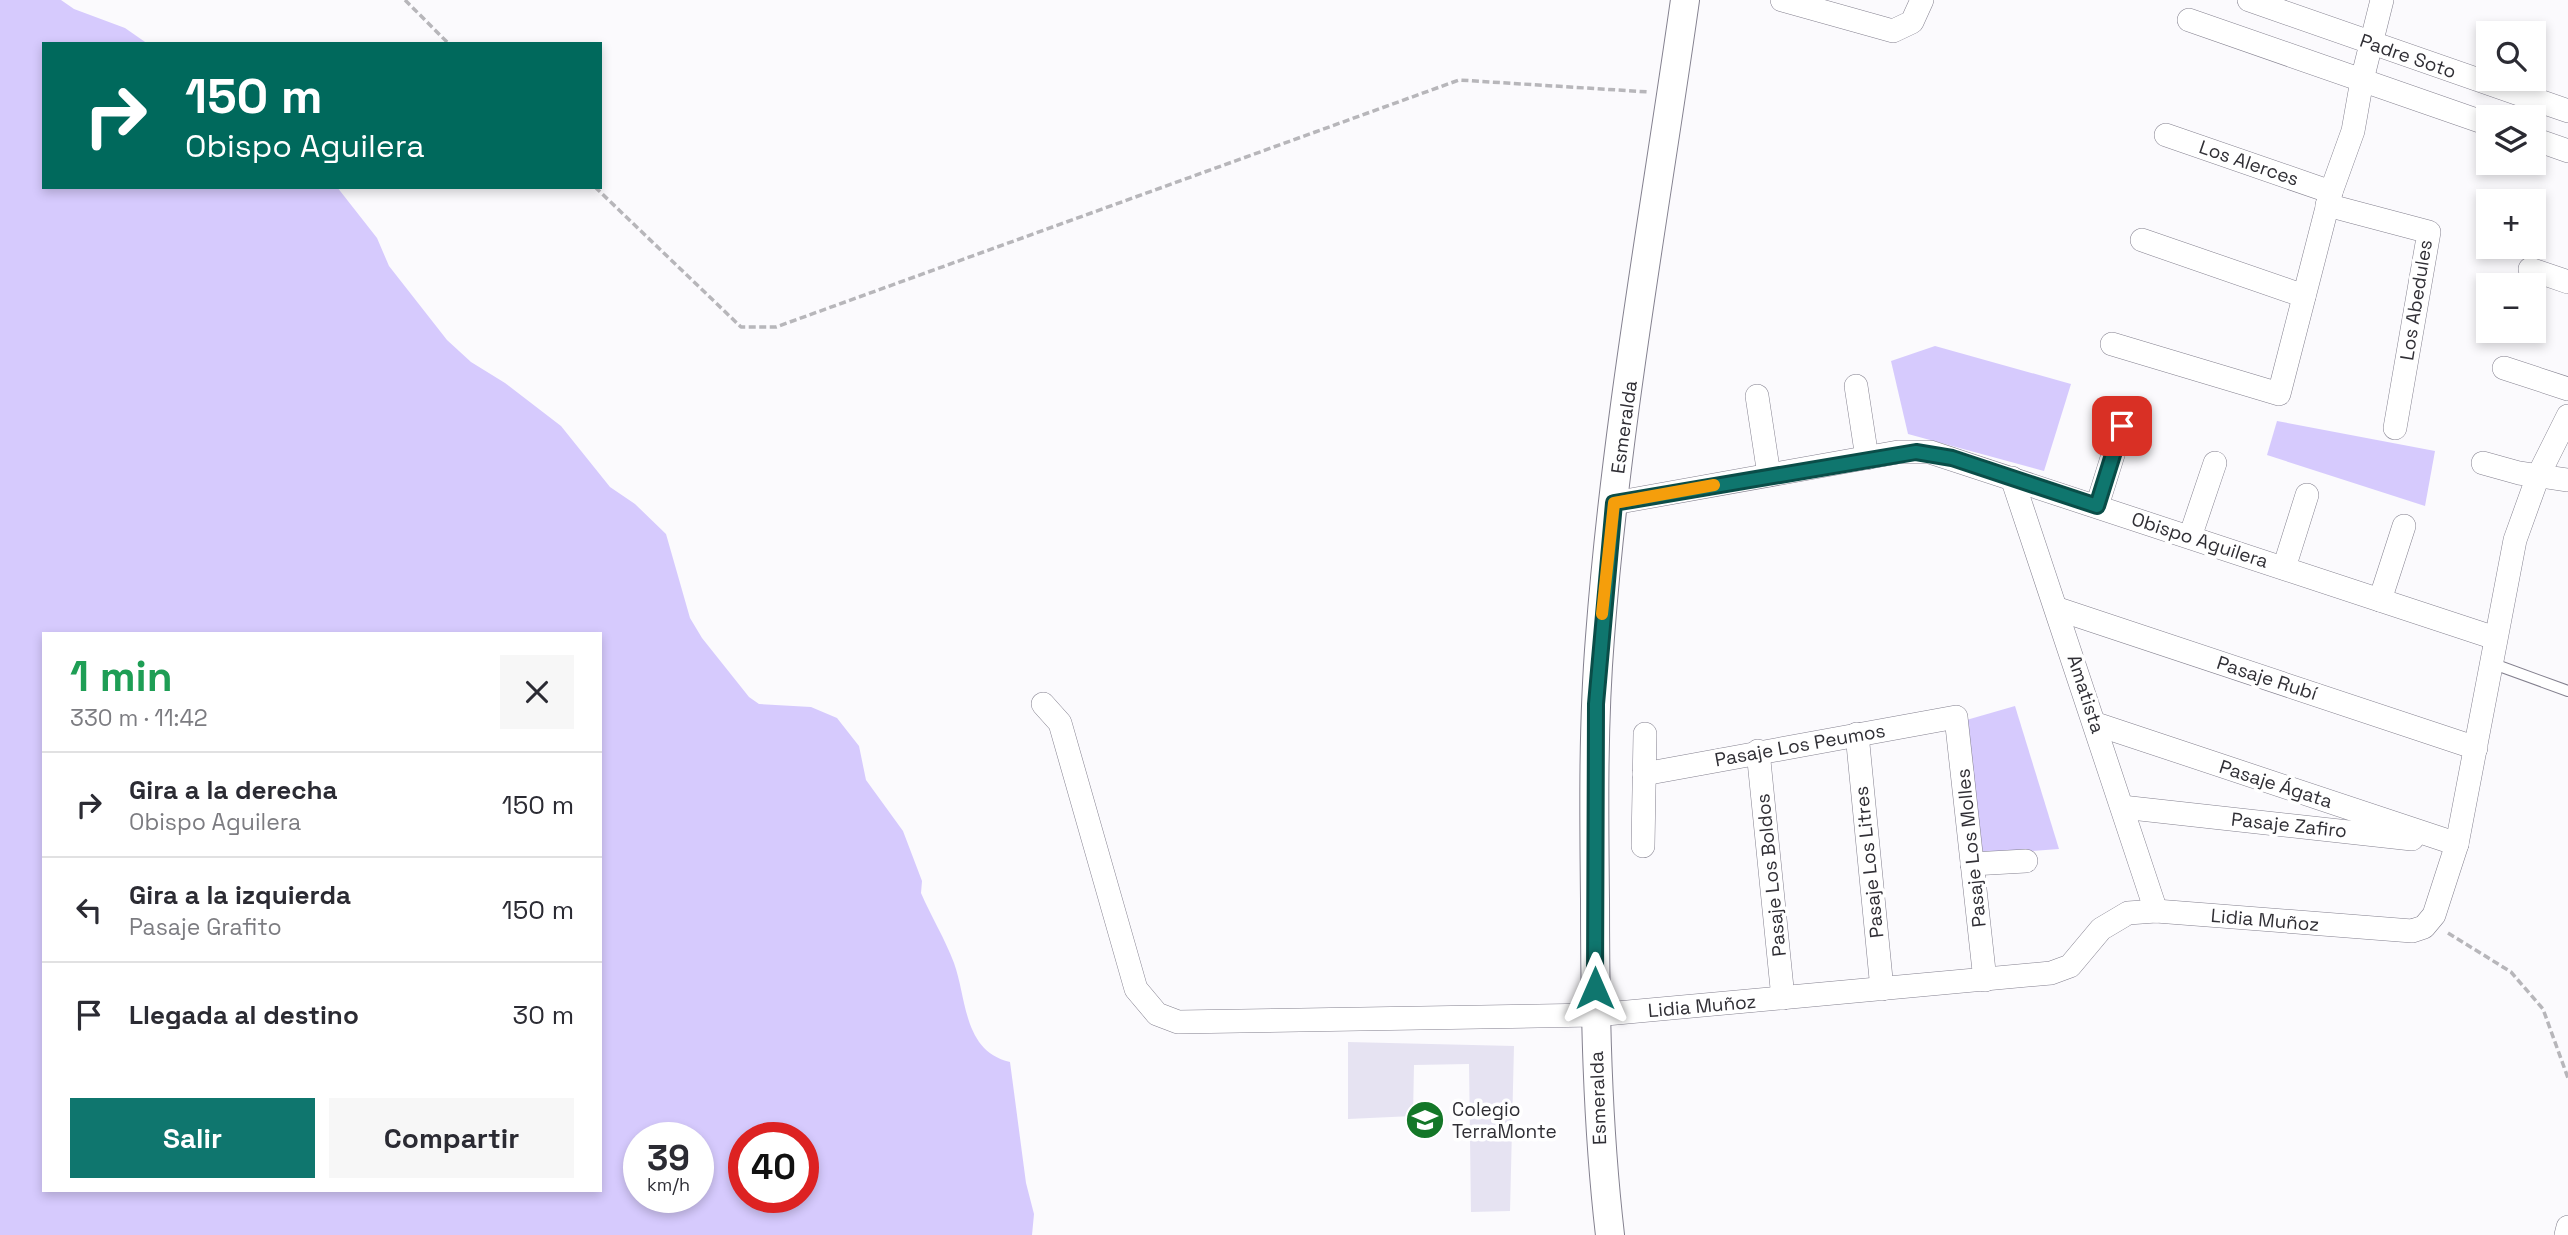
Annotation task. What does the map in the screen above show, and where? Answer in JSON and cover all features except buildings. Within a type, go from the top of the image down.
[{"type":"street","name":"Esmeralda","points":[[1610,1235],[1598,1112],[1595,1015],[1596,717],[1601,624],[1614,503],[1685,0]]},
{"type":"street","points":[[1782,0],[1893,31],[1912,22],[1922,0]]},
{"type":"street","name":"Padre Soto","points":[[2249,0],[2568,111]]},
{"type":"street","points":[[2112,344],[2278,394],[2329,198],[2353,131],[2362,80],[2382,0]]},
{"type":"street","name":"Padre Soto","points":[[2189,20],[2476,120]]},
{"type":"street","name":"Los Alerces","points":[[2166,135],[2329,198]]},
{"type":"street","points":[[2546,143],[2568,151]]},
{"type":"street","name":"Los Abedules","points":[[2329,198],[2430,232],[2395,428]]},
{"type":"street","points":[[2142,240],[2304,296]]},
{"type":"street","points":[[2530,269],[2568,282]]},
{"type":"street","points":[[2504,368],[2568,389]]},
{"type":"street","points":[[1856,386],[1867,458]]},
{"type":"street","points":[[1757,396],[1769,475]]},
{"type":"street","points":[[2424,927],[2434,915],[2457,844],[2515,540],[2538,476],[2568,416]]},
{"type":"street","points":[[2097,506],[2122,426]]},
{"type":"street","name":"Obispo Aguilera","points":[[1614,503],[1898,452],[1930,452],[2495,639]]},
{"type":"street","points":[[2190,537],[2215,463]]},
{"type":"street","points":[[2483,463],[2568,480]]},
{"type":"street","name":"Amatista","points":[[2012,478],[2058,609],[2156,911]]},
{"type":"street","points":[[2284,568],[2307,495]]},
{"type":"street","points":[[2380,600],[2404,526]]},
{"type":"street","name":"Pasaje Rubí","points":[[2058,609],[2476,748]]},
{"type":"street","name":"Lidia Muñoz","points":[[1043,704],[1060,723],[1136,989],[1157,1014],[1178,1022],[1595,1015],[2051,973],[2070,966],[2101,929],[2128,913],[2156,911],[2402,932],[2424,927]]},
{"type":"street","name":"Pasaje Los Peumos","points":[[1644,774],[1758,751],[1956,717]]},
{"type":"street","name":"Pasaje Los Molles","points":[[1956,717],[1985,980]]},
{"type":"street","name":"Pasaje Ágata","points":[[2096,724],[2457,844]]},
{"type":"street","points":[[1643,846],[1645,734]]},
{"type":"street","name":"Pasaje Los Litres","points":[[1857,734],[1882,989]]},
{"type":"street","name":"Pasaje Los Boldos","points":[[1758,751],[1783,998]]},
{"type":"street","name":"Pasaje Zafiro","points":[[2122,807],[2457,844]]},
{"type":"street","points":[[1972,864],[2026,861]]},
{"type":"street","points":[[2566,1235],[2568,1227]]},
{"type":"lane","points":[[2491,663],[2568,691]]},
{"type":"path","points":[[405,0],[447,42]]},
{"type":"path","points":[[597,189],[741,327],[776,327],[1459,80],[1672,93]]},
{"type":"path","points":[[2424,927],[2454,935],[2511,972],[2543,1009],[2568,1079]]},
{"type":"shaded area","points":[[0,0],[61,0],[74,9],[125,28],[145,42],[42,42],[42,189],[339,189],[377,238],[389,266],[447,340],[471,362],[505,383],[561,426],[610,487],[635,504],[666,534],[690,618],[702,638],[749,697],[759,704],[811,707],[837,718],[859,746],[866,780],[903,831],[922,881],[921,893],[954,963],[969,1022],[975,1035],[983,1047],[1010,1062],[1026,1183],[1034,1214],[1032,1235],[0,1235]]},
{"type":"shaded area","points":[[1935,346],[2071,384],[2044,471],[1908,434],[1891,361]]},
{"type":"shaded area","points":[[2277,421],[2435,451],[2425,506],[2267,455]]},
{"type":"shaded area","points":[[2015,706],[2059,849],[1977,855],[1963,721]]},
{"type":"slow traffic","points":[[1602,614],[1614,503],[1714,485]]},
{"type":"place","name":"Colegio TerraMonte","points":[[1425,1120]]},
{"type":"route","points":[[1595,988],[1596,704],[1614,503],[1898,452],[1930,452],[2097,506],[2122,426]]}]
